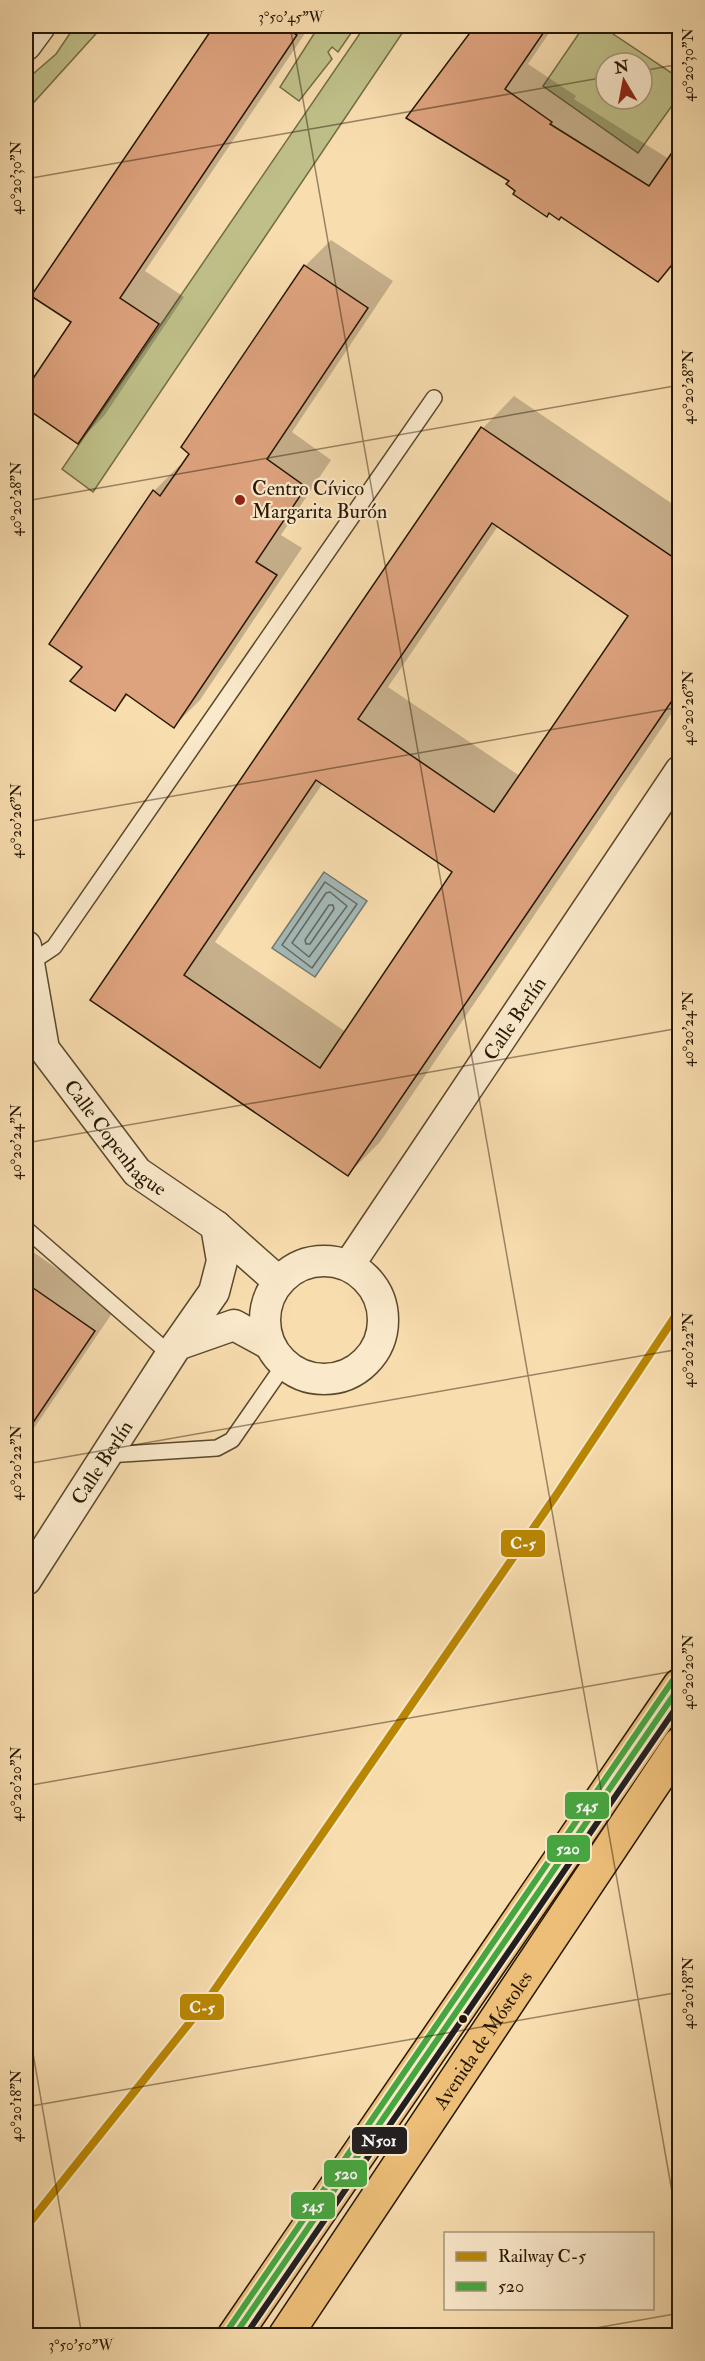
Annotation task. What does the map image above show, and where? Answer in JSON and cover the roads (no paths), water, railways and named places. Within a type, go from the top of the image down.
[{"type":"main road","name":"Avenida de Móstoles","points":[[234,2336],[440,2031],[680,1685]]},
{"type":"main road","name":"Avenida de Móstoles","points":[[285,2336],[680,1744]]},
{"type":"street","points":[[26,45],[40,26]]},
{"type":"street","name":"Calle Berlín","points":[[349,1265],[680,771]]},
{"type":"street","name":"Calle Copenhague","points":[[26,956],[44,1049],[137,1172],[216,1226],[278,1281]]},
{"type":"street","name":"Calle Berlín","points":[[26,1580],[214,1292],[222,1261],[216,1226]]},
{"type":"street","points":[[174,1350],[234,1325],[307,1377],[327,1379],[346,1375],[363,1365],[376,1350],[383,1331],[383,1311],[377,1292],[366,1276],[349,1265],[330,1260],[311,1261],[293,1269],[278,1281],[269,1296],[265,1311],[265,1328],[277,1354]]},
{"type":"lane","points":[[26,956],[54,947],[434,398]]},
{"type":"lane","points":[[26,1229],[174,1350]]},
{"type":"lane","points":[[107,1455],[217,1448],[232,1440],[277,1354]]},
{"type":"water","points":[[324,872],[367,901],[315,977],[272,948]]},
{"type":"rail line","name":"C-5","points":[[26,2227],[207,2001],[557,1494],[680,1309]]},
{"type":"place","name":"Centro Cívico Margarita Burón","points":[[240,500]]}]
